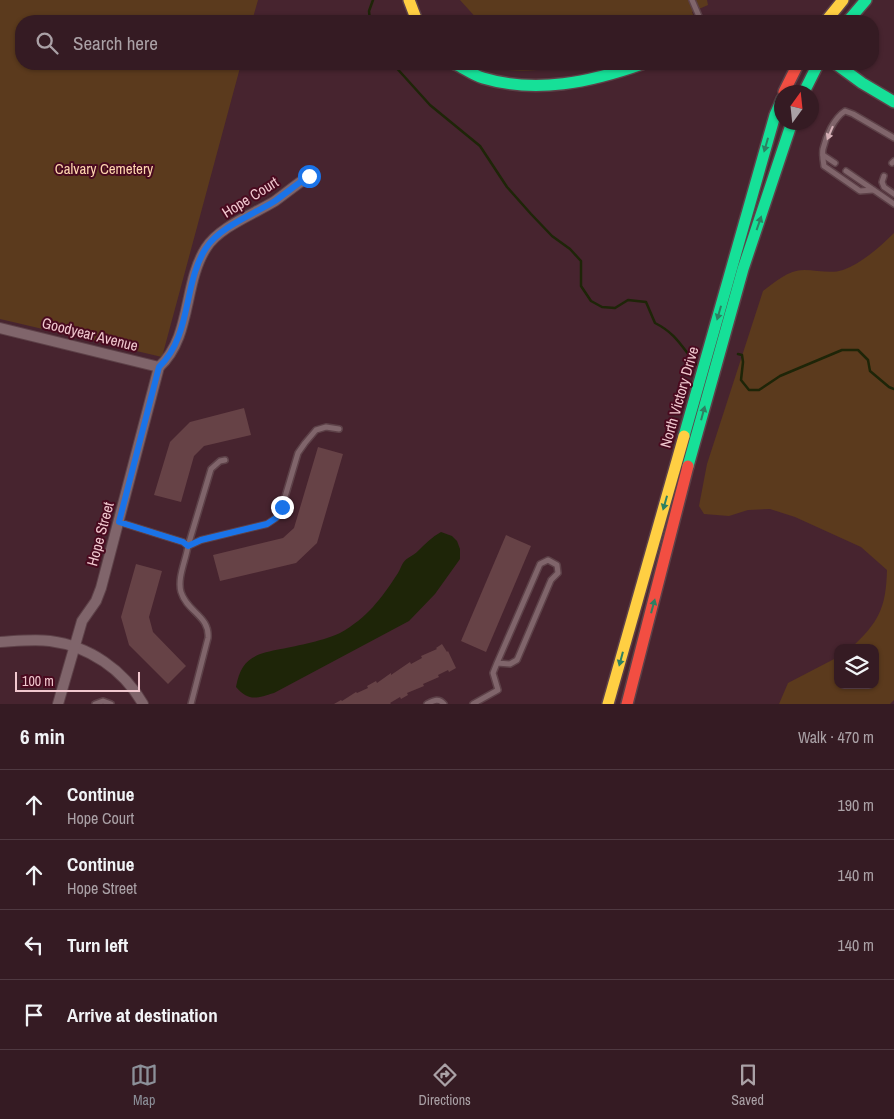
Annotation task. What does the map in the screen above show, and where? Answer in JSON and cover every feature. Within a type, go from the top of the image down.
[{"type":"main road","points":[[409,0],[415,15]]},
{"type":"main road","points":[[831,15],[842,0]]},
{"type":"main road","points":[[853,15],[866,0]]},
{"type":"main road","points":[[467,70],[480,77],[518,86],[566,85],[626,70]]},
{"type":"main road","points":[[788,85],[795,70]]},
{"type":"main road","points":[[808,85],[815,70]]},
{"type":"main road","points":[[844,70],[894,102]]},
{"type":"main road","name":"North Victory Drive","points":[[626,704],[690,460],[774,119]]},
{"type":"main road","name":"North Victory Drive","points":[[608,704],[678,456],[737,267],[761,218],[789,130]]},
{"type":"street","name":"Hope Court","points":[[159,367],[169,357],[179,337],[199,262],[206,248],[215,237],[275,201],[309,176]]},
{"type":"street","name":"Goodyear Avenue","points":[[0,328],[159,367]]},
{"type":"street","name":"Hope Street","points":[[58,704],[82,621],[96,601],[100,588],[159,367]]},
{"type":"street","points":[[0,642],[50,641],[76,647],[97,656],[119,673],[138,694],[143,704]]},
{"type":"lane","points":[[692,0],[698,15]]},
{"type":"lane","points":[[873,190],[860,191],[824,166],[823,150],[830,132],[838,115],[845,111],[894,138]]},
{"type":"lane","points":[[823,155],[835,163]]},
{"type":"lane","points":[[846,171],[894,204]]},
{"type":"lane","points":[[884,176],[882,182],[884,187],[894,194]]},
{"type":"lane","points":[[188,546],[201,540],[267,524],[276,518],[282,507],[298,453],[316,430],[326,427],[338,429]]},
{"type":"lane","points":[[191,704],[208,638],[208,629],[200,616],[188,606],[180,585],[188,546],[210,469],[220,461],[225,460]]},
{"type":"lane","points":[[119,522],[183,542],[188,546]]},
{"type":"lane","points":[[473,704],[498,690],[493,673],[540,564],[548,560],[557,565],[558,573],[552,580],[516,660],[510,664],[497,664]]},
{"type":"lane","points":[[427,704],[435,700],[442,701],[444,704]]},
{"type":"lane","points":[[95,704],[103,701],[111,704]]},
{"type":"green space","name":"Calvary Cemetery","points":[[0,0],[258,0],[254,15],[15,15],[15,70],[239,70],[162,357],[0,319]]},
{"type":"green space","points":[[460,0],[707,0],[708,5],[692,12],[693,15],[474,15]]},
{"type":"green space","points":[[894,233],[894,700],[890,704],[779,704],[788,683],[834,659],[834,689],[879,689],[879,644],[855,644],[874,622],[883,605],[887,570],[861,547],[795,517],[770,509],[748,510],[729,516],[704,514],[699,506],[707,464],[763,291],[782,277],[793,272],[804,270],[834,272],[843,270],[857,263],[883,244]]},
{"type":"shaded area","points":[[441,532],[452,536],[457,541],[460,549],[460,559],[435,594],[409,621],[274,693],[253,698],[245,695],[236,687],[241,670],[251,659],[264,653],[327,638],[340,633],[358,621],[379,599],[398,573],[402,564]]},
{"type":"building","points":[[244,408],[251,435],[204,446],[194,456],[181,502],[154,495],[170,442],[190,422]]},
{"type":"building","points":[[318,447],[343,454],[317,543],[296,563],[220,581],[213,555],[283,538],[294,528]]},
{"type":"building","points":[[506,535],[531,546],[486,652],[461,641]]},
{"type":"building","points":[[136,564],[162,571],[149,617],[153,632],[186,666],[168,684],[129,645],[121,617]]},
{"type":"building","points":[[442,644],[448,651],[456,668],[438,675],[439,677],[407,693],[408,695],[401,699],[400,697],[391,704],[334,704],[368,688],[367,686],[376,681],[377,683],[410,662],[411,664],[422,658],[421,656],[437,649]]},
{"type":"waterway","points":[[369,15],[373,0]]},
{"type":"waterway","points":[[398,70],[430,105],[480,146],[507,187],[552,236],[570,249],[581,261],[581,286],[591,301],[602,307],[615,308],[628,300],[646,302],[655,323],[669,332],[697,365]]},
{"type":"waterway","points":[[738,354],[742,355],[743,362],[741,380],[749,390],[759,390],[780,376],[842,350],[858,350],[868,360],[870,371],[894,389]]},
{"type":"traffic: fast","points":[[853,15],[866,0]]},
{"type":"traffic: fast","points":[[466,70],[483,78],[523,85],[563,84],[583,81],[623,70]]},
{"type":"traffic: fast","points":[[808,85],[815,70]]},
{"type":"traffic: fast","points":[[844,70],[894,102]]},
{"type":"traffic: fast","points":[[684,436],[774,119]]},
{"type":"traffic: fast","points":[[688,466],[743,269],[789,130]]},
{"type":"traffic: slow","points":[[409,0],[415,15]]},
{"type":"traffic: slow","points":[[831,15],[843,0]]},
{"type":"traffic: slow","points":[[608,704],[684,436]]},
{"type":"traffic: jam","points":[[788,85],[795,70]]},
{"type":"traffic: jam","points":[[627,704],[688,466]]},
{"type":"route","points":[[282,507],[276,518],[267,524],[201,540],[188,546],[183,542],[119,522],[159,367],[169,357],[179,337],[199,262],[206,248],[215,237],[275,201],[309,176]]}]
